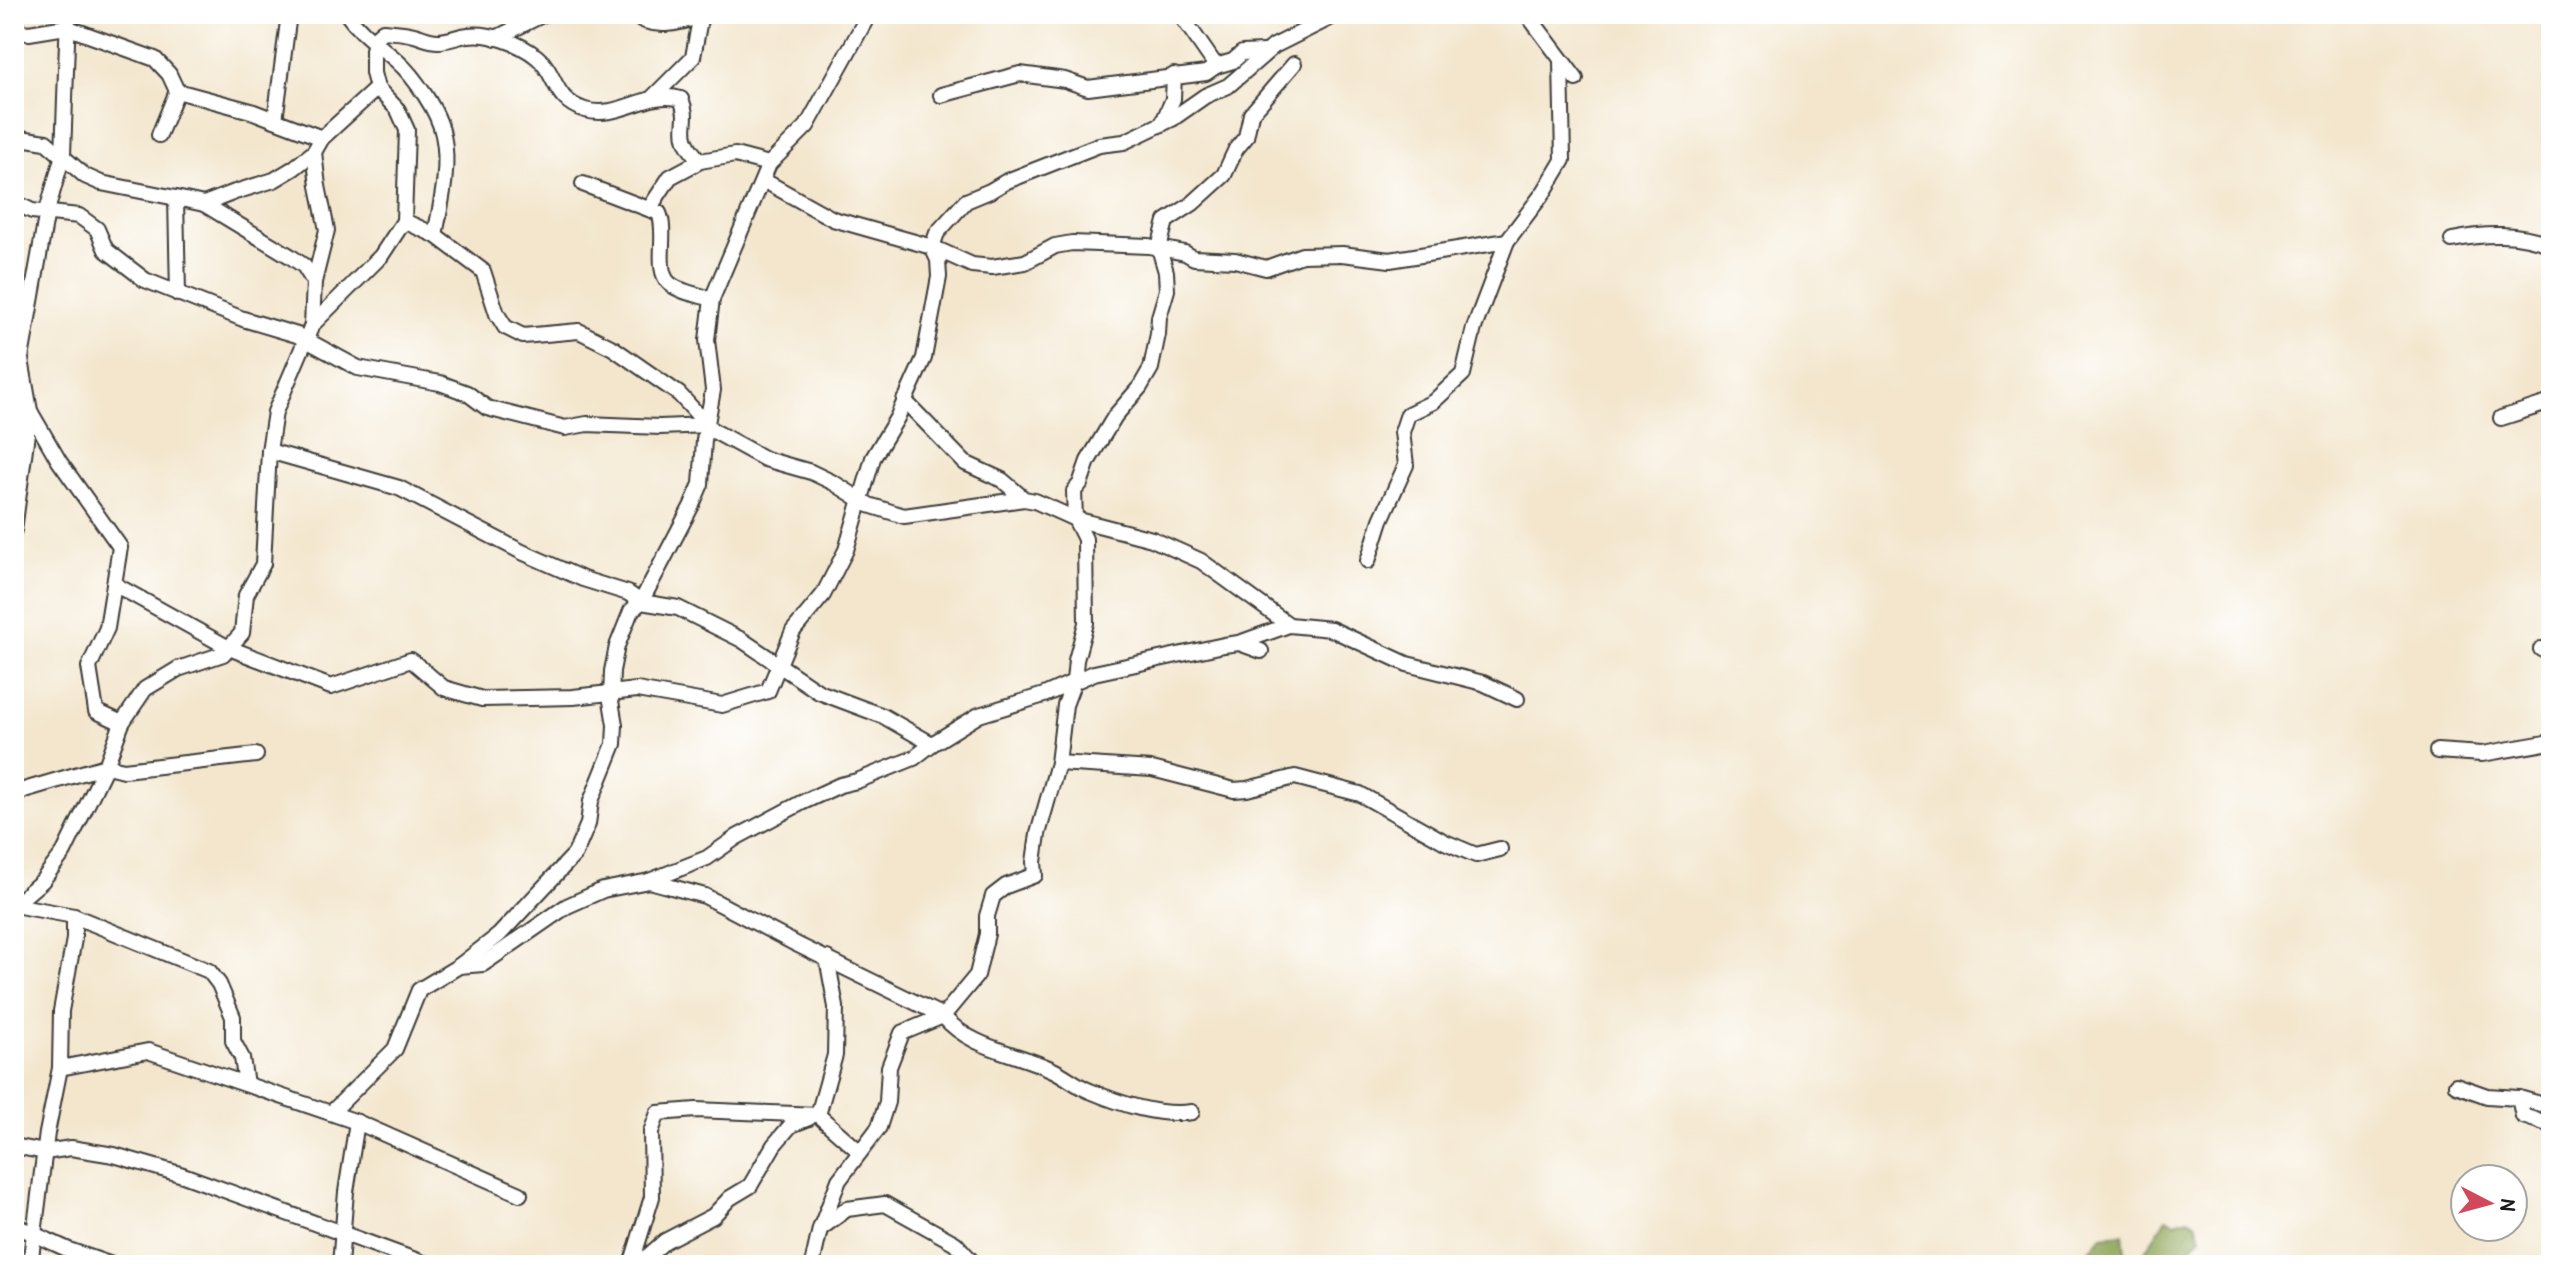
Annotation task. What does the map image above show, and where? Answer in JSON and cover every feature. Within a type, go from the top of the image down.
[{"type":"street","points":[[275,120],[289,14]]},
{"type":"street","points":[[496,38],[544,14]]},
{"type":"street","points":[[632,14],[649,24],[663,25],[702,15],[693,57],[652,98]]},
{"type":"street","points":[[331,1113],[395,1049],[419,990],[459,966],[506,929],[575,854],[614,744],[612,692],[617,646],[631,611],[641,602],[698,494],[713,390],[707,340],[712,299],[769,164],[807,126],[869,14]]},
{"type":"street","points":[[1180,14],[1216,66]]},
{"type":"street","points":[[114,584],[229,648],[331,687],[411,660],[444,688],[482,699],[653,692],[722,705],[768,691],[793,631],[823,595],[841,560],[852,534],[873,458],[893,425],[924,358],[940,266],[932,247],[937,233],[966,201],[1007,181],[1099,145],[1124,142],[1162,124],[1228,86],[1264,52],[1338,14]]},
{"type":"street","points":[[1527,14],[1576,79]]},
{"type":"street","points":[[354,16],[374,44],[411,75],[443,134],[444,171],[435,235]]},
{"type":"street","points":[[20,370],[47,211],[63,155],[67,21]]},
{"type":"street","points":[[14,31],[29,33],[67,21],[155,59],[169,74],[177,91],[159,135]]},
{"type":"street","points":[[308,332],[381,256],[404,221],[407,130],[398,110],[377,88],[373,73],[374,44],[383,31],[435,41],[470,35],[496,38],[539,58],[558,93],[580,109],[614,111],[652,98],[681,99],[684,107],[684,142],[700,161]]},
{"type":"street","points":[[941,95],[1020,74],[1065,80],[1088,88],[1111,87],[1128,81],[1158,81],[1174,75],[1206,73],[1233,61],[1242,53],[1264,52]]},
{"type":"street","points":[[1368,561],[1381,520],[1406,465],[1402,432],[1408,414],[1433,402],[1463,374],[1474,328],[1507,241],[1544,192],[1563,160],[1561,60]]},
{"type":"street","points":[[812,1265],[820,1229],[839,1180],[879,1127],[887,1102],[889,1067],[902,1033],[943,1016],[977,975],[993,896],[1006,886],[1035,875],[1038,834],[1058,763],[1065,705],[1074,681],[1086,623],[1085,539],[1075,519],[1074,491],[1115,416],[1145,381],[1151,368],[1159,317],[1167,290],[1159,248],[1166,221],[1192,204],[1224,175],[1236,149],[1246,137],[1251,114],[1294,64]]},
{"type":"street","points":[[1162,124],[1173,99],[1174,75]]},
{"type":"street","points":[[204,204],[274,180],[314,152],[322,138],[377,88]]},
{"type":"street","points":[[177,91],[251,111],[322,138]]},
{"type":"street","points":[[14,137],[46,142],[85,176],[101,183],[204,204],[290,256],[304,266],[314,282]]},
{"type":"street","points":[[14,905],[42,881],[64,852],[106,766],[122,723],[145,689],[178,669],[223,654],[242,633],[246,595],[263,564],[269,451],[275,412],[308,332],[314,282],[327,230],[314,152]]},
{"type":"street","points":[[649,209],[670,177],[700,161],[735,155],[769,164]]},
{"type":"street","points":[[763,180],[833,219],[932,247],[972,265],[992,267],[1025,262],[1055,246],[1072,243],[1116,243],[1159,248],[1194,258],[1235,260],[1266,268],[1302,255],[1342,254],[1390,260],[1507,241]]},
{"type":"street","points":[[583,184],[659,213],[663,226],[662,267],[669,283],[712,299]]},
{"type":"street","points":[[176,198],[178,294]]},
{"type":"street","points":[[14,202],[32,211],[79,216],[97,229],[106,250],[145,280],[178,294],[308,332],[358,368],[440,383],[467,393],[487,408],[565,428],[587,424],[707,425]]},
{"type":"street","points":[[404,221],[435,235],[483,271],[497,314],[505,327],[523,336],[579,331],[613,348],[667,385],[707,425],[754,454],[826,478],[878,510],[910,516],[1024,499]]},
{"type":"street","points":[[2452,240],[2481,234],[2513,235],[2551,245]]},
{"type":"street","points":[[14,319],[20,370],[30,411],[59,461],[120,547],[107,628],[89,667],[96,711],[122,723]]},
{"type":"street","points":[[904,400],[965,463],[1002,480],[1024,499],[1075,519],[1152,539],[1201,561],[1289,625]]},
{"type":"street","points":[[2501,418],[2551,402]]},
{"type":"street","points":[[14,530],[30,411]]},
{"type":"street","points":[[269,451],[399,488],[522,552],[583,579],[628,593],[641,602],[678,608],[742,640],[819,692],[883,716],[932,744]]},
{"type":"street","points":[[459,966],[483,964],[567,906],[603,890],[649,881],[707,858],[737,837],[840,785],[914,758],[979,715],[1044,695],[1103,670],[1239,643],[1289,625],[1331,629],[1407,664],[1483,683],[1517,699]]},
{"type":"street","points":[[1239,643],[1261,651]]},
{"type":"street","points":[[2437,751],[2482,754],[2551,742]]},
{"type":"street","points":[[14,797],[35,786],[106,766],[124,770],[256,755]]},
{"type":"street","points":[[1058,763],[1152,769],[1234,790],[1295,777],[1360,794],[1445,842],[1476,855],[1500,849]]},
{"type":"street","points":[[649,881],[705,896],[943,1016],[953,1028],[991,1049],[1053,1070],[1090,1091],[1160,1113],[1192,1112]]},
{"type":"street","points":[[14,905],[74,916],[209,971],[219,984],[233,1017],[233,1041],[242,1058],[246,1084]]},
{"type":"street","points":[[30,1265],[60,1068],[61,1011],[74,939],[74,916]]},
{"type":"street","points":[[818,1115],[835,1055],[836,1007],[827,958]]},
{"type":"street","points":[[60,1068],[148,1051],[357,1122],[520,1194]]},
{"type":"street","points":[[2456,1085],[2487,1096],[2519,1098],[2551,1107]]},
{"type":"street","points":[[2519,1098],[2523,1116],[2551,1125]]},
{"type":"street","points":[[631,1265],[652,1197],[651,1132],[658,1113],[696,1110],[818,1115],[860,1152]]},
{"type":"street","points":[[638,1265],[665,1241],[713,1216],[730,1198],[750,1186],[774,1145],[791,1125],[818,1115]]},
{"type":"street","points":[[340,1265],[346,1192],[357,1122]]},
{"type":"street","points":[[14,1146],[45,1152],[71,1148],[114,1155],[183,1175],[429,1265]]},
{"type":"street","points":[[820,1229],[847,1209],[885,1204],[955,1243],[975,1265]]},
{"type":"street","points":[[14,1225],[112,1265]]},
{"type":"green space","points":[[2166,1218],[2175,1222],[2188,1218],[2196,1223],[2201,1237],[2187,1251],[2186,1257],[2177,1257],[2171,1265],[2080,1265],[2102,1236],[2123,1234],[2125,1252],[2134,1256],[2144,1253]]}]
